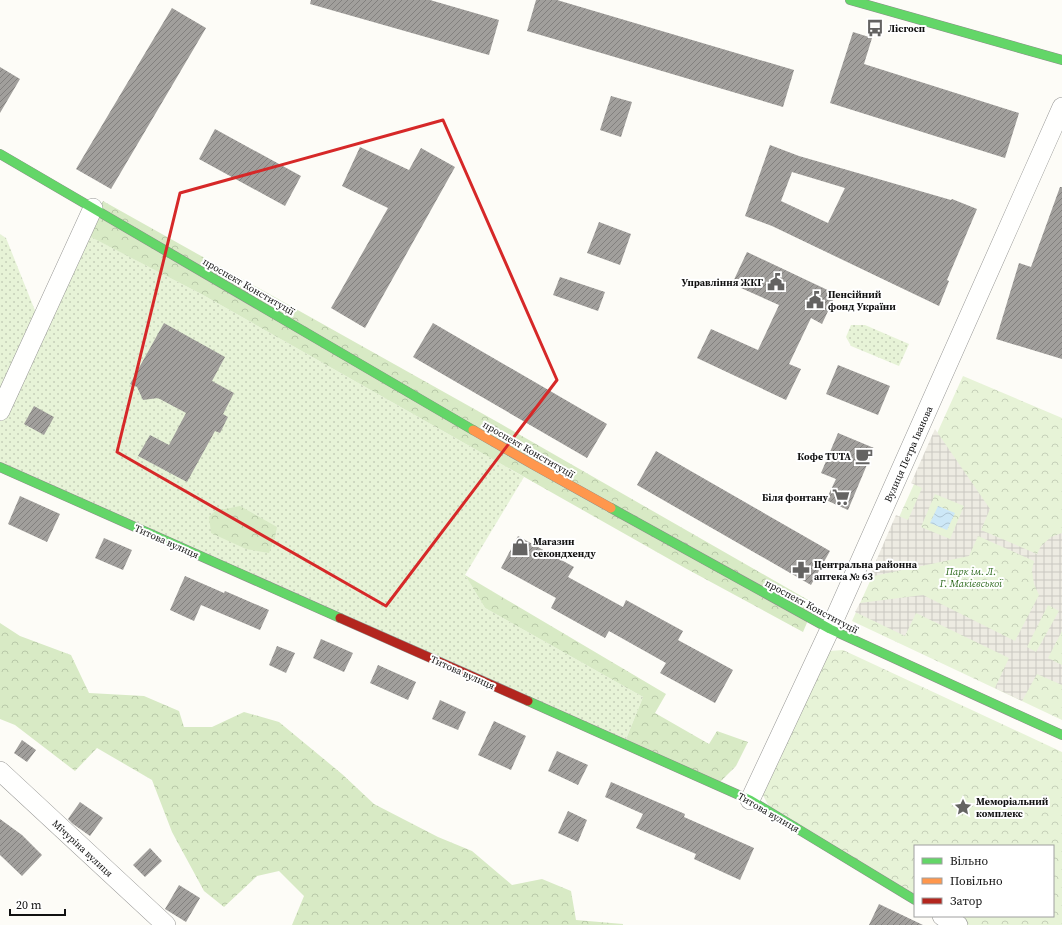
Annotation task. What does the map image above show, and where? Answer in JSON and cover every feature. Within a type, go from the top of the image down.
[{"type":"main road","points":[[850,0],[1061,58]]},
{"type":"main road","name":"проспект Конституції","points":[[0,154],[532,464],[830,629],[1062,735]]},
{"type":"main road","name":"Титова вулиця","points":[[0,467],[750,800],[914,899]]},
{"type":"street","name":"Вулиця Петра Іванова","points":[[750,800],[830,629],[1062,107]]},
{"type":"street","points":[[0,411],[93,208]]},
{"type":"street","name":"Мічуріна вулиця","points":[[0,771],[166,925]]},
{"type":"street","points":[[944,917],[958,925]]},
{"type":"highlighted area","points":[[443,120],[557,380],[386,606],[117,452],[180,193]]},
{"type":"green space","points":[[103,201],[501,424],[815,604],[803,632],[685,568],[203,295],[87,235]]},
{"type":"green space","points":[[82,232],[203,295],[524,477],[465,575],[485,608],[643,697],[624,744],[0,467],[0,234],[6,238],[40,323]]},
{"type":"green space","points":[[851,325],[865,325],[909,344],[899,366],[851,346],[846,337]]},
{"type":"green space","name":"Парк ім. Л. Г. Макієвської","points":[[963,376],[1062,418],[1062,720],[852,621]]},
{"type":"green space","points":[[240,506],[277,527],[269,553],[246,549],[211,533],[209,517],[215,511]]},
{"type":"green space","points":[[465,575],[666,694],[655,713],[709,744],[717,731],[748,742],[736,766],[717,785],[624,744],[643,697],[485,608]]},
{"type":"green space","points":[[0,623],[20,636],[71,655],[89,693],[144,696],[179,711],[184,727],[212,727],[244,712],[279,722],[342,774],[374,804],[438,837],[472,851],[512,885],[542,879],[571,891],[576,920],[623,925],[292,925],[304,896],[279,871],[257,876],[224,907],[204,891],[172,832],[152,780],[97,748],[75,771],[15,725],[0,719]]},
{"type":"green space","points":[[843,650],[1062,752],[1062,925],[959,925],[946,917],[1054,917],[1054,845],[914,845],[914,898],[772,813],[763,795],[829,651]]},
{"type":"shaded area","points":[[935,429],[990,509],[981,530],[1037,554],[1041,546],[1051,537],[1062,533],[1062,631],[1048,658],[1062,665],[1062,685],[1037,674],[1022,701],[995,688],[1009,658],[916,613],[905,636],[855,612],[860,603],[923,595],[1015,641],[1039,595],[1034,584],[1032,570],[1034,561],[978,536],[969,556],[869,577],[896,515],[908,520],[922,488],[911,483]],"holes":[[[935,494],[964,506],[950,539],[921,527]],[[1048,605],[1059,611],[1036,652],[1027,647]]]},
{"type":"water","points":[[938,506],[955,513],[947,530],[930,523]]},
{"type":"building","points":[[311,0],[430,0],[499,20],[489,55],[310,4]]},
{"type":"building","points":[[536,0],[557,0],[794,70],[783,107],[527,31]]},
{"type":"building","points":[[172,8],[206,28],[111,189],[76,169]]},
{"type":"building","points":[[853,32],[872,38],[864,64],[1019,113],[1005,158],[830,103]]},
{"type":"building","points":[[0,67],[20,79],[0,113]]},
{"type":"building","points":[[611,96],[632,102],[621,137],[600,130]]},
{"type":"building","points":[[215,129],[301,176],[285,206],[199,159]]},
{"type":"building","points":[[770,145],[799,156],[951,200],[952,199],[977,209],[947,280],[949,281],[939,306],[772,226],[745,216]],"holes":[[[792,172],[845,188],[828,223],[781,201]]]},
{"type":"building","points":[[360,147],[409,170],[421,148],[455,167],[365,328],[331,308],[388,208],[342,186]]},
{"type":"building","points":[[1060,187],[1062,187],[1062,359],[996,339],[1019,263],[1031,267]]},
{"type":"building","points":[[599,222],[631,234],[620,265],[587,253]]},
{"type":"building","points":[[747,252],[836,294],[822,324],[811,318],[789,364],[801,369],[786,400],[697,358],[711,329],[758,350],[779,305],[732,284]]},
{"type":"building","points":[[560,277],[605,292],[598,311],[553,295]]},
{"type":"building","points":[[164,323],[225,357],[212,381],[234,393],[223,414],[228,417],[220,433],[215,431],[187,482],[138,456],[150,435],[169,445],[186,413],[158,398],[143,400],[137,387],[130,384]]},
{"type":"building","points":[[433,323],[607,424],[587,458],[413,357]]},
{"type":"building","points":[[838,365],[890,386],[878,415],[826,394]]},
{"type":"building","points":[[34,406],[54,417],[44,435],[24,424]]},
{"type":"building","points":[[838,433],[874,448],[848,510],[826,500],[836,479],[821,473]]},
{"type":"building","points":[[656,451],[830,551],[811,585],[637,485]]},
{"type":"building","points":[[20,496],[60,514],[47,542],[8,524]]},
{"type":"building","points":[[518,536],[574,567],[568,577],[623,607],[626,600],[683,631],[678,640],[733,670],[715,703],[660,673],[666,663],[609,631],[605,638],[551,608],[556,598],[501,568]]},
{"type":"building","points":[[104,538],[132,550],[123,570],[95,558]]},
{"type":"building","points":[[185,576],[269,610],[260,630],[201,605],[194,621],[170,610]]},
{"type":"building","points":[[321,639],[353,653],[344,672],[313,658]]},
{"type":"building","points":[[277,646],[295,653],[286,673],[269,665]]},
{"type":"building","points":[[378,665],[416,682],[408,700],[370,683]]},
{"type":"building","points":[[440,700],[466,712],[458,730],[432,719]]},
{"type":"building","points":[[494,721],[526,736],[511,770],[478,755]]},
{"type":"building","points":[[22,740],[36,750],[27,762],[14,753]]},
{"type":"building","points":[[557,751],[588,765],[578,785],[548,771]]},
{"type":"building","points":[[611,782],[685,814],[684,817],[754,848],[740,880],[694,859],[696,854],[636,828],[643,814],[605,797]]},
{"type":"building","points":[[80,802],[103,818],[90,836],[68,819]]},
{"type":"building","points":[[568,811],[587,820],[578,842],[558,833]]},
{"type":"building","points":[[0,819],[22,835],[42,855],[22,876],[0,855]]},
{"type":"building","points":[[150,848],[162,861],[145,877],[133,865]]},
{"type":"building","points":[[179,885],[200,898],[186,922],[165,909]]},
{"type":"building","points":[[879,904],[923,925],[869,925]]},
{"type":"traffic: fast","points":[[850,0],[1062,60]]},
{"type":"traffic: fast","points":[[0,154],[473,430]]},
{"type":"traffic: fast","points":[[0,467],[340,618]]},
{"type":"traffic: fast","points":[[611,508],[830,629],[1062,735]]},
{"type":"traffic: fast","points":[[528,701],[750,800],[914,899]]},
{"type":"traffic: slow","points":[[473,430],[611,508]]},
{"type":"traffic: jam","points":[[340,618],[528,701]]},
{"type":"place","name":"Лісгосп","points":[[875,28]]},
{"type":"place","name":"Управління ЖКГ","points":[[776,282]]},
{"type":"place","name":"Пенсійний фонд України","points":[[815,300]]},
{"type":"place","name":"Кофе TUTA","points":[[864,456]]},
{"type":"place","name":"Біля фонтану","points":[[841,497]]},
{"type":"place","name":"Магазин секондхенду","points":[[520,547]]},
{"type":"place","name":"Центральна районна аптека № 63","points":[[801,570]]},
{"type":"place","name":"Меморіальний комплекс","points":[[963,807]]}]
